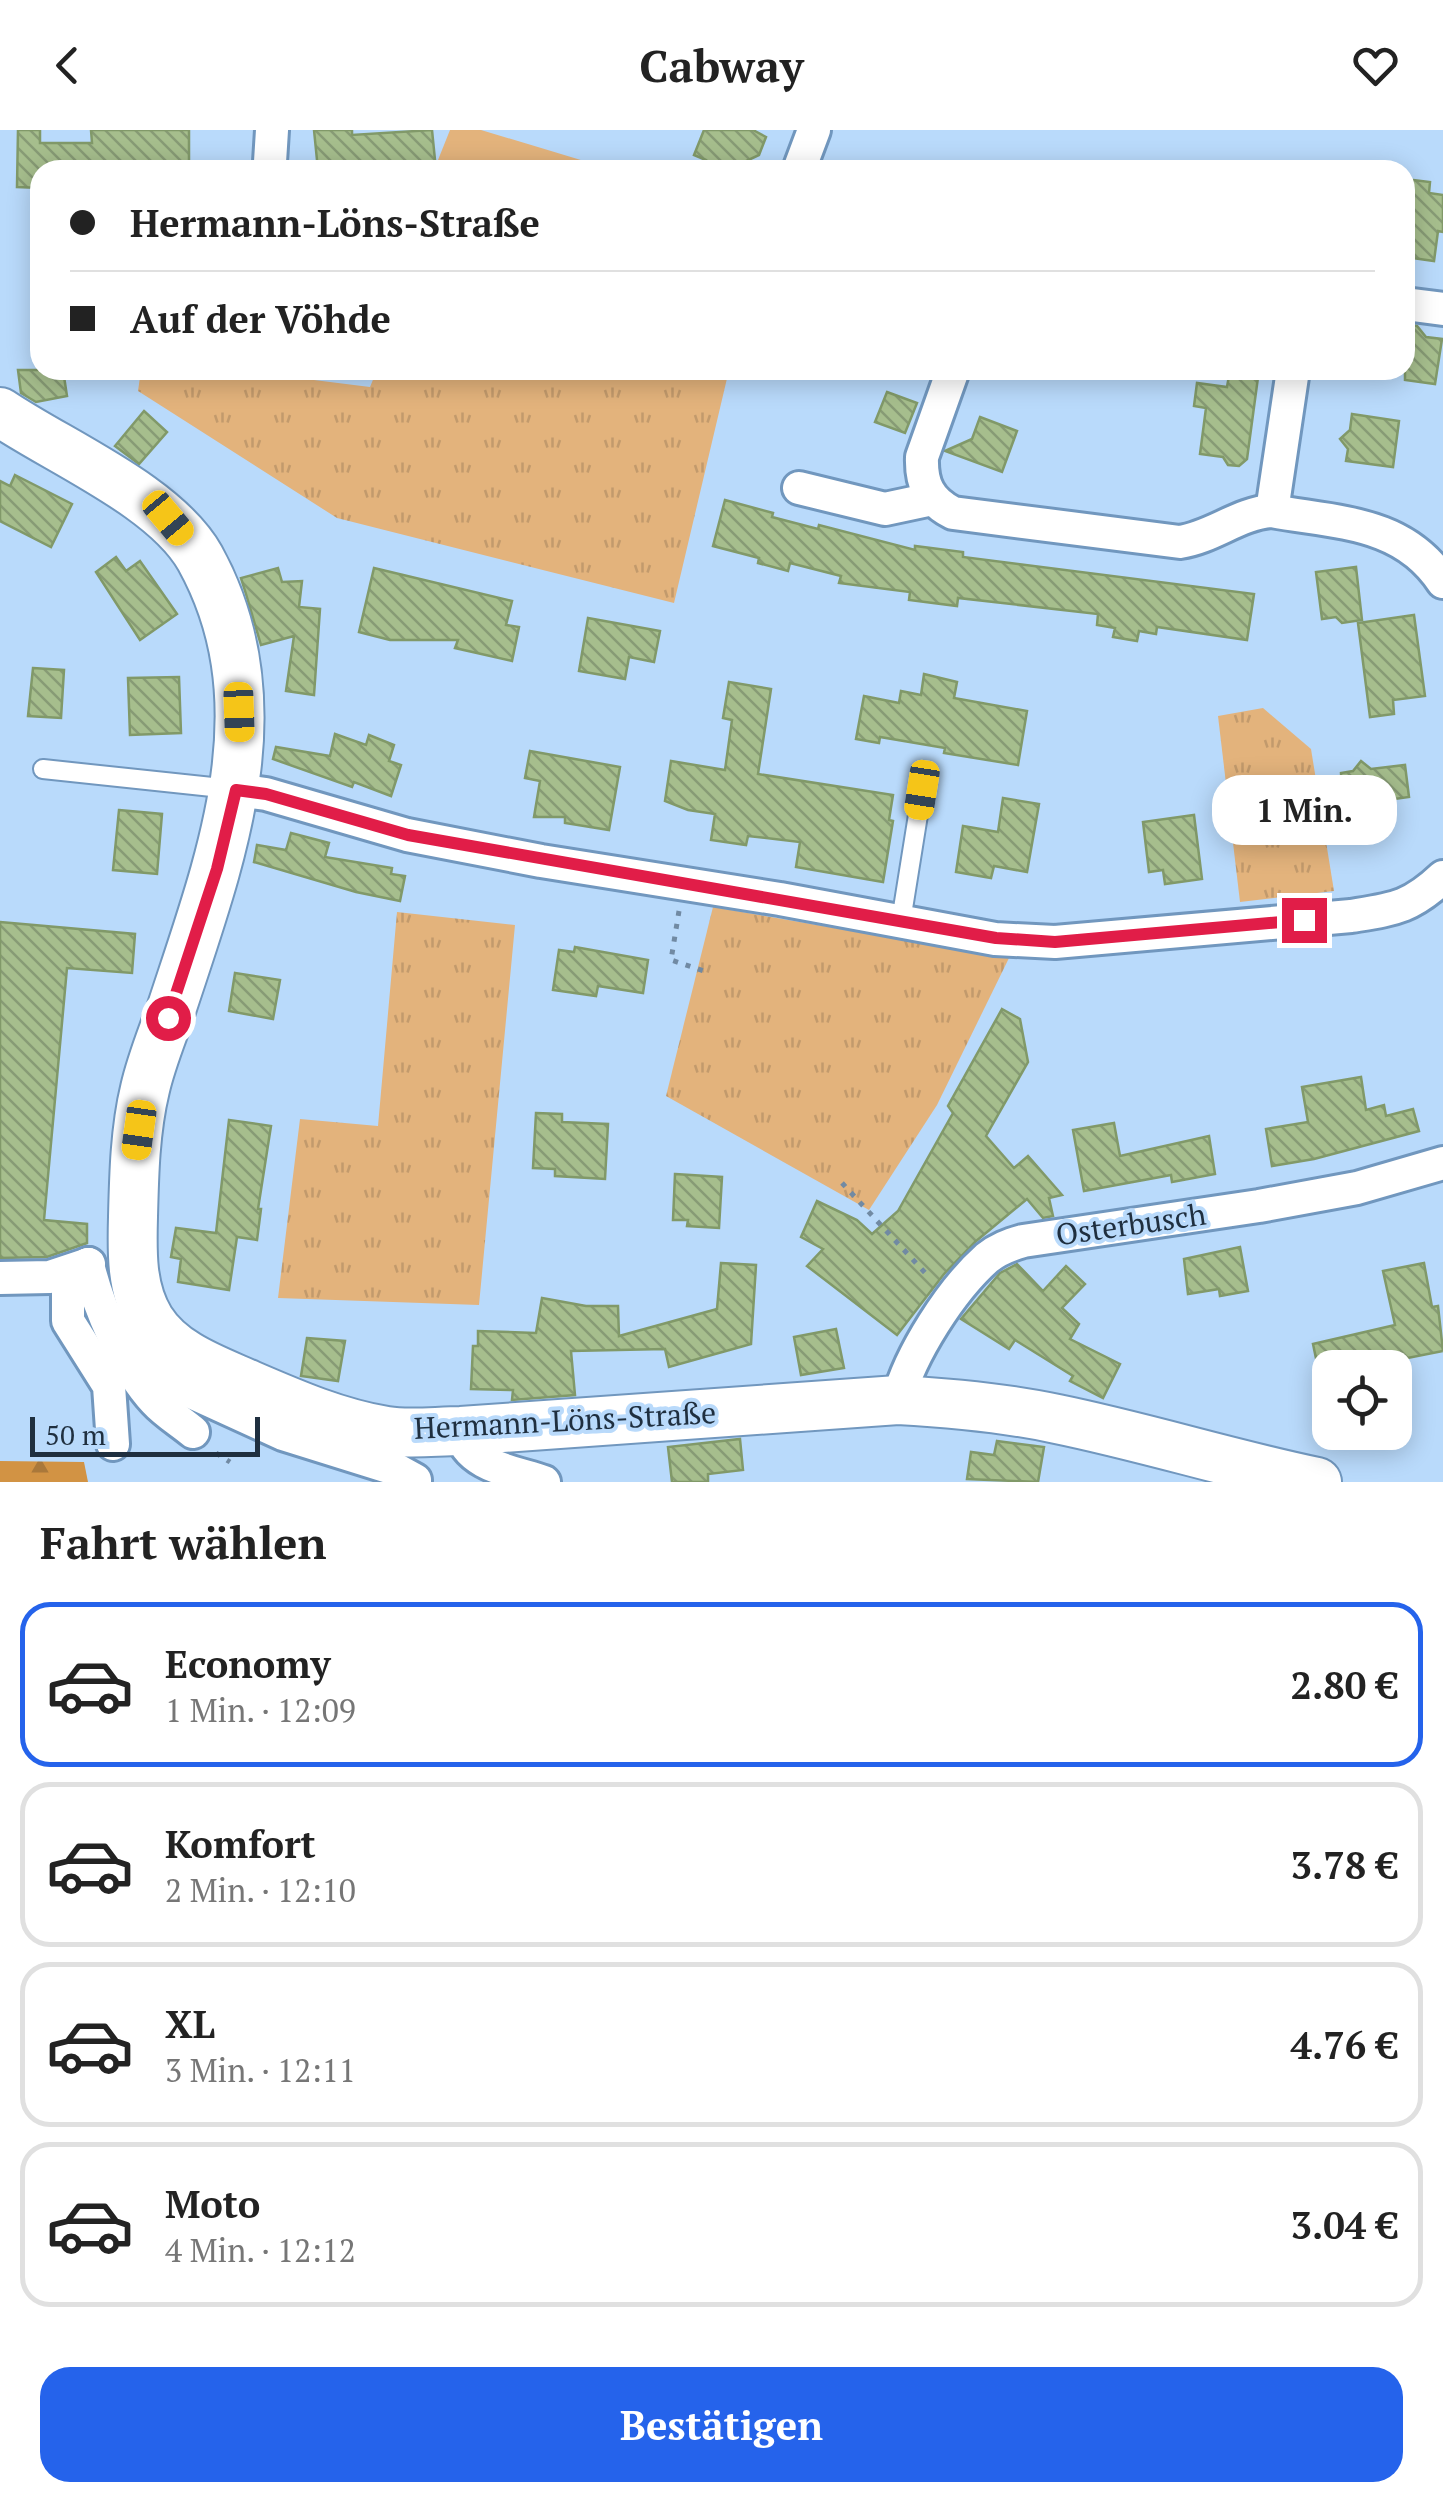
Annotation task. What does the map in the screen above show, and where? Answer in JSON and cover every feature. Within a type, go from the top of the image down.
[{"type":"street","points":[[803,160],[814,130]]},
{"type":"street","points":[[1415,305],[1443,309]]},
{"type":"street","points":[[949,380],[922,458],[921,473],[932,499],[954,513],[1180,542],[1200,539],[1256,512],[1272,511],[1384,531],[1431,564],[1443,582]]},
{"type":"street","points":[[1272,511],[1292,380]]},
{"type":"street","name":"Hermann-Löns-Straße","points":[[0,412],[168,518],[198,553],[218,595],[236,669],[240,740],[236,790],[217,869],[144,1090],[134,1169],[110,1259],[140,1297],[161,1334],[200,1363],[307,1410],[389,1432],[461,1432],[898,1400],[951,1403],[1056,1419],[1218,1472],[1317,1482]]},
{"type":"street","points":[[800,488],[885,509],[932,499]]},
{"type":"street","points":[[236,790],[266,794],[408,835],[996,938],[1055,942],[1351,916],[1420,899],[1443,878]]},
{"type":"street","name":"Osterbusch","points":[[898,1400],[905,1374],[951,1300],[986,1259],[1002,1247],[1357,1188],[1443,1164]]},
{"type":"street","points":[[0,1278],[50,1277],[110,1259]]},
{"type":"street","points":[[110,1259],[94,1292],[129,1365],[156,1401],[193,1432]]},
{"type":"street","points":[[110,1259],[68,1292],[68,1321],[109,1386],[113,1444]]},
{"type":"street","points":[[118,1341],[165,1379],[191,1392],[283,1434],[395,1469],[415,1480]]},
{"type":"street","points":[[461,1432],[462,1444],[474,1456],[544,1482]]},
{"type":"lane","points":[[43,769],[236,790]]},
{"type":"lane","points":[[901,920],[922,790]]},
{"type":"path","points":[[684,884],[671,960],[707,972]]},
{"type":"path","points":[[842,1183],[951,1300]]},
{"type":"green space","points":[[450,130],[481,130],[581,160],[438,160]]},
{"type":"green space","points":[[140,380],[314,380],[370,387],[373,380],[727,380],[674,603],[337,518],[138,391]]},
{"type":"green space","points":[[1263,708],[1311,749],[1334,891],[1240,902],[1218,716]]},
{"type":"green space","points":[[713,907],[1009,958],[937,1105],[869,1210],[666,1096]]},
{"type":"green space","points":[[397,912],[515,925],[479,1305],[278,1298],[300,1119],[378,1126]]},
{"type":"green space","points":[[0,1461],[84,1462],[88,1482],[0,1482]]},
{"type":"building","points":[[18,130],[40,130],[40,143],[92,143],[91,130],[189,130],[189,160],[30,160],[30,188],[17,187]]},
{"type":"building","points":[[314,130],[352,130],[352,135],[432,130],[435,160],[317,160]]},
{"type":"building","points":[[704,130],[753,130],[766,137],[759,155],[748,160],[706,160],[694,155]]},
{"type":"building","points":[[1415,180],[1430,182],[1429,193],[1443,195],[1443,232],[1438,231],[1434,261],[1415,258]]},
{"type":"building","points":[[1415,326],[1426,337],[1442,339],[1435,384],[1405,380],[1415,380]]},
{"type":"building","points":[[18,370],[30,370],[30,380],[65,380],[67,396],[36,402],[21,393]]},
{"type":"building","points":[[1228,380],[1258,380],[1247,459],[1239,466],[1228,465],[1223,457],[1200,454],[1206,408],[1194,406],[1197,383],[1227,387]]},
{"type":"building","points":[[887,392],[917,403],[905,433],[875,422]]},
{"type":"building","points":[[144,411],[167,432],[139,464],[115,446]]},
{"type":"building","points":[[1352,414],[1399,421],[1393,467],[1346,461],[1348,449],[1340,439],[1350,430]]},
{"type":"building","points":[[980,417],[1017,431],[1002,472],[945,451],[972,439]]},
{"type":"building","points":[[15,475],[72,504],[51,547],[0,521],[0,481],[10,486]]},
{"type":"building","points":[[725,500],[773,513],[772,517],[915,550],[915,546],[963,552],[963,557],[1254,594],[1247,640],[1157,627],[1156,634],[1139,631],[1137,641],[1113,637],[1115,628],[1097,625],[1098,614],[958,598],[957,606],[909,600],[910,592],[839,583],[841,576],[790,563],[788,571],[758,563],[759,558],[713,546]]},
{"type":"building","points":[[116,557],[126,571],[140,561],[177,614],[140,640],[96,572]]},
{"type":"building","points":[[1356,567],[1362,620],[1342,623],[1336,617],[1322,619],[1316,572]]},
{"type":"building","points":[[278,568],[282,582],[302,581],[299,607],[320,609],[314,695],[286,691],[294,636],[261,645],[241,578]]},
{"type":"building","points":[[374,568],[512,601],[506,625],[519,627],[512,661],[455,648],[458,640],[390,640],[359,632]]},
{"type":"building","points":[[1414,615],[1425,696],[1393,700],[1394,714],[1370,717],[1358,623]]},
{"type":"building","points":[[588,618],[660,631],[654,662],[629,657],[625,679],[579,671]]},
{"type":"building","points":[[33,668],[64,670],[61,718],[28,716]]},
{"type":"building","points":[[924,674],[957,682],[954,698],[1027,711],[1018,765],[880,737],[879,743],[856,739],[864,696],[899,703],[901,691],[921,695]]},
{"type":"building","points":[[179,677],[181,733],[130,735],[128,678]]},
{"type":"building","points":[[729,682],[771,689],[758,774],[893,795],[883,882],[796,867],[800,842],[748,836],[746,845],[711,840],[715,814],[665,801],[671,761],[725,770],[732,720],[723,718]]},
{"type":"building","points":[[335,734],[366,745],[369,735],[394,745],[389,761],[401,765],[391,796],[354,782],[352,787],[273,759],[276,747],[330,756]]},
{"type":"building","points":[[530,751],[620,767],[609,830],[565,823],[565,817],[534,817],[540,781],[525,778]]},
{"type":"building","points":[[1361,761],[1371,769],[1405,765],[1409,797],[1387,800],[1391,825],[1344,830],[1341,773],[1353,771]]},
{"type":"building","points":[[1003,798],[1039,804],[1027,872],[994,866],[991,878],[956,872],[963,826],[998,832]]},
{"type":"building","points":[[119,810],[162,814],[157,874],[113,870]]},
{"type":"building","points":[[1194,815],[1202,879],[1165,884],[1163,870],[1149,872],[1143,822]]},
{"type":"building","points":[[291,833],[329,843],[325,857],[392,868],[391,874],[405,876],[400,901],[254,862],[257,845],[286,850]]},
{"type":"building","points":[[0,922],[135,934],[132,973],[67,968],[44,1220],[87,1224],[87,1243],[47,1257],[0,1258]]},
{"type":"building","points":[[575,947],[648,960],[643,993],[598,986],[596,996],[553,990],[559,950],[574,952]]},
{"type":"building","points":[[235,973],[280,980],[273,1019],[229,1011]]},
{"type":"building","points":[[1002,1009],[1020,1019],[1028,1062],[986,1136],[1014,1168],[1028,1156],[1062,1195],[1049,1198],[1053,1216],[1043,1218],[1027,1199],[975,1242],[944,1274],[897,1335],[807,1266],[823,1249],[801,1237],[817,1201],[857,1220],[872,1234],[898,1211],[953,1113],[948,1106]]},
{"type":"building","points":[[1361,1077],[1366,1110],[1384,1105],[1386,1116],[1413,1109],[1419,1131],[1272,1166],[1266,1129],[1308,1122],[1302,1087]]},
{"type":"building","points":[[536,1113],[562,1114],[562,1122],[608,1124],[605,1179],[555,1176],[555,1169],[533,1168]]},
{"type":"building","points":[[229,1120],[271,1126],[257,1240],[237,1237],[229,1290],[178,1282],[181,1259],[171,1257],[176,1228],[216,1233]]},
{"type":"building","points":[[1114,1123],[1120,1156],[1209,1136],[1215,1174],[1172,1182],[1171,1175],[1084,1191],[1073,1130]]},
{"type":"building","points":[[675,1174],[722,1177],[719,1228],[687,1226],[688,1220],[673,1220]]},
{"type":"building","points":[[1240,1247],[1248,1291],[1220,1296],[1219,1289],[1188,1294],[1184,1259]]},
{"type":"building","points":[[721,1263],[756,1265],[751,1344],[669,1367],[665,1349],[571,1351],[575,1395],[512,1400],[513,1390],[471,1389],[473,1346],[478,1346],[478,1331],[536,1333],[542,1298],[586,1306],[618,1306],[619,1336],[717,1309]]},
{"type":"building","points":[[1424,1263],[1432,1307],[1438,1306],[1443,1351],[1412,1357],[1412,1350],[1314,1350],[1313,1344],[1395,1325],[1383,1271]]},
{"type":"building","points":[[1017,1264],[1043,1291],[1066,1266],[1085,1284],[1062,1308],[1079,1324],[1070,1339],[1120,1364],[1103,1398],[1070,1381],[1073,1376],[1015,1340],[1009,1349],[961,1319],[1000,1273]]},
{"type":"building","points":[[836,1329],[844,1368],[801,1375],[794,1337]]},
{"type":"building","points":[[307,1338],[345,1341],[338,1381],[301,1376]]},
{"type":"building","points":[[740,1439],[743,1470],[708,1474],[708,1482],[672,1482],[668,1447]]},
{"type":"building","points":[[997,1441],[1044,1447],[1038,1482],[967,1479],[971,1452],[994,1455]]},
{"type":"route","points":[[168,1018],[217,869],[236,790],[266,794],[408,835],[541,861],[996,938],[1055,942],[1304,920]]}]
